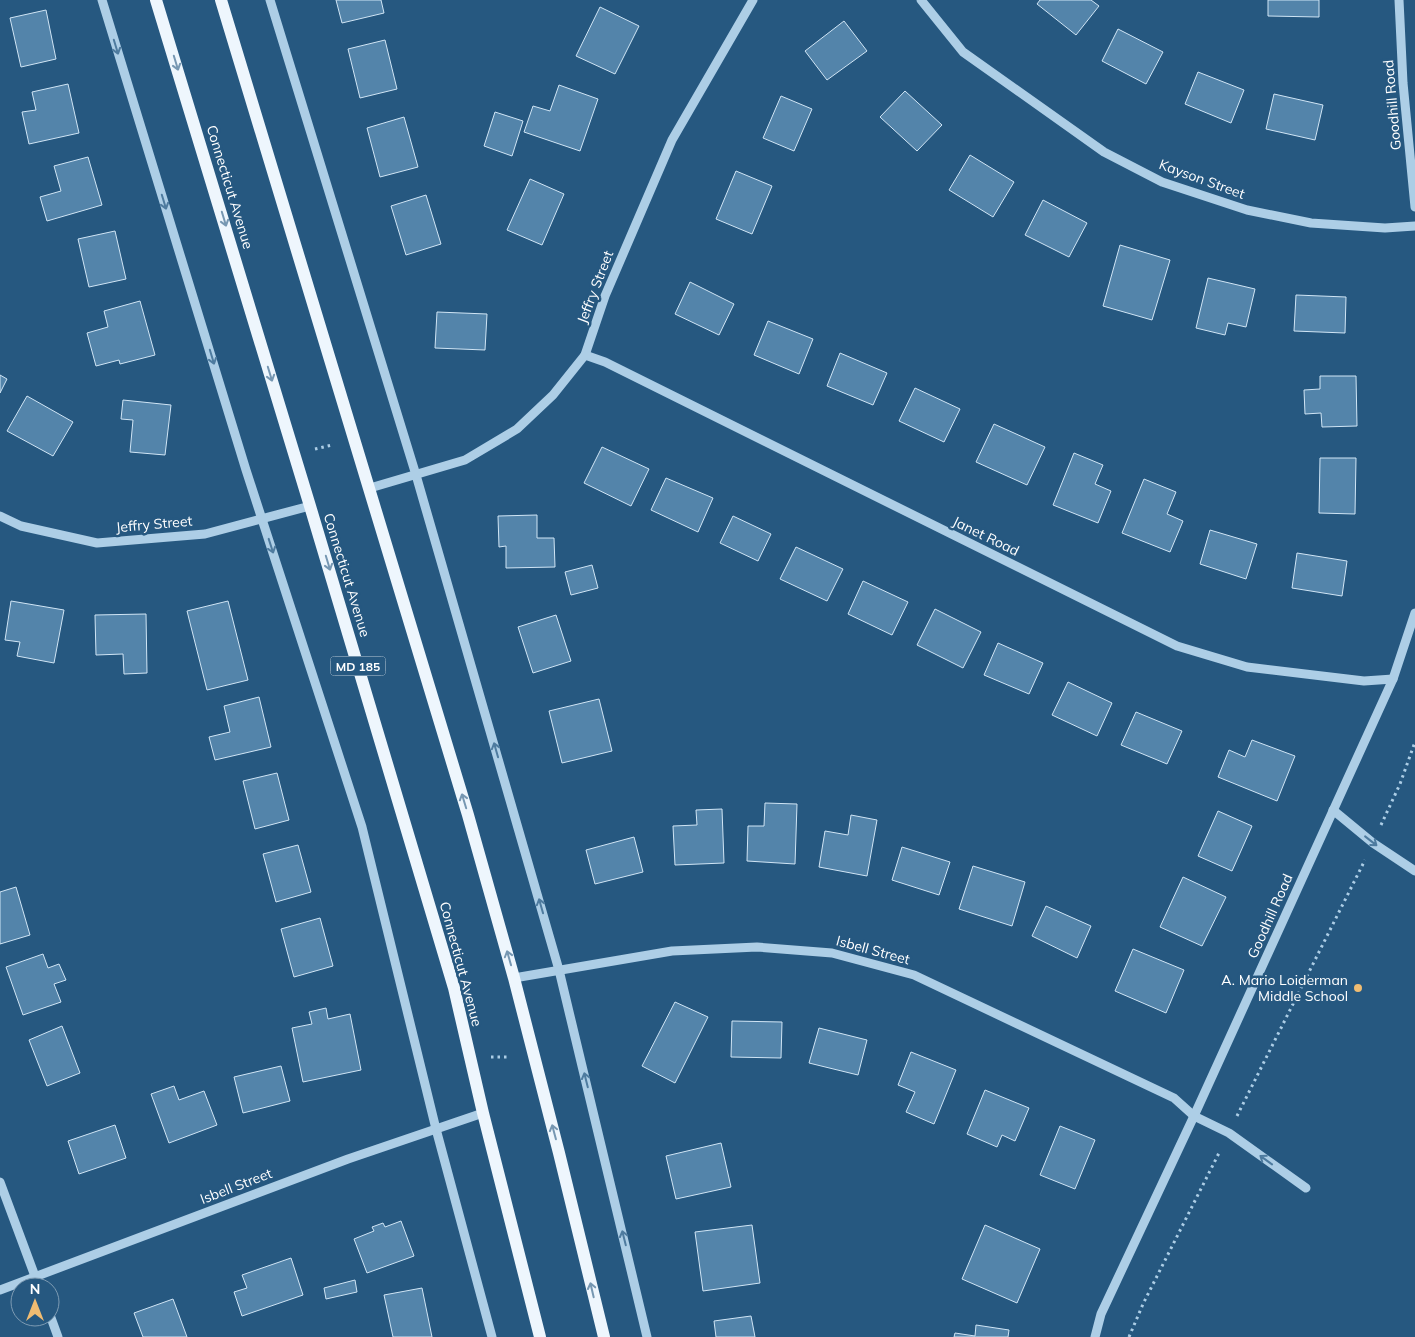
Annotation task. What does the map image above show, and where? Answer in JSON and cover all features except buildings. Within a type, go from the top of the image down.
[{"type":"main road","name":"Connecticut Avenue","points":[[156,0],[454,988],[483,1113],[540,1337]]},
{"type":"main road","points":[[222,0],[465,806],[514,978],[560,1153],[604,1337]]},
{"type":"street","points":[[102,0],[262,518],[362,827],[436,1129],[492,1337]]},
{"type":"street","points":[[270,0],[416,475],[559,970],[647,1337]]},
{"type":"street","name":"Jeffry Street","points":[[370,488],[465,460],[517,428],[553,395],[585,355],[605,296],[672,140],[753,0]]},
{"type":"street","name":"Kayson Street","points":[[921,0],[964,52],[1104,152],[1162,182],[1247,210],[1311,223],[1386,228],[1415,226]]},
{"type":"street","name":"Goodhill Road","points":[[1399,0],[1403,82],[1415,207]]},
{"type":"street","name":"Janet Road","points":[[585,355],[605,362],[1177,646],[1247,666],[1364,681],[1393,679]]},
{"type":"street","name":"Jeffry Street","points":[[0,516],[21,526],[96,543],[205,534],[310,506]]},
{"type":"street","name":"Goodhill Road","points":[[1094,1337],[1101,1314],[1194,1116],[1393,679],[1415,613]]},
{"type":"street","points":[[1333,810],[1373,843],[1415,871]]},
{"type":"street","name":"Isbell Street","points":[[514,978],[672,951],[756,947],[832,953],[914,975],[1174,1098],[1194,1116],[1229,1133],[1306,1188]]},
{"type":"street","name":"Isbell Street","points":[[0,1290],[348,1159],[483,1113]]},
{"type":"street","points":[[0,1182],[35,1276]]},
{"type":"path","points":[[312,450],[332,445]]},
{"type":"path","points":[[1129,1337],[1143,1304],[1373,843],[1400,784],[1415,742]]},
{"type":"path","points":[[490,1057],[510,1057]]},
{"type":"place","name":"A. Mario Loiderman Middle School","points":[[1358,988]]}]
